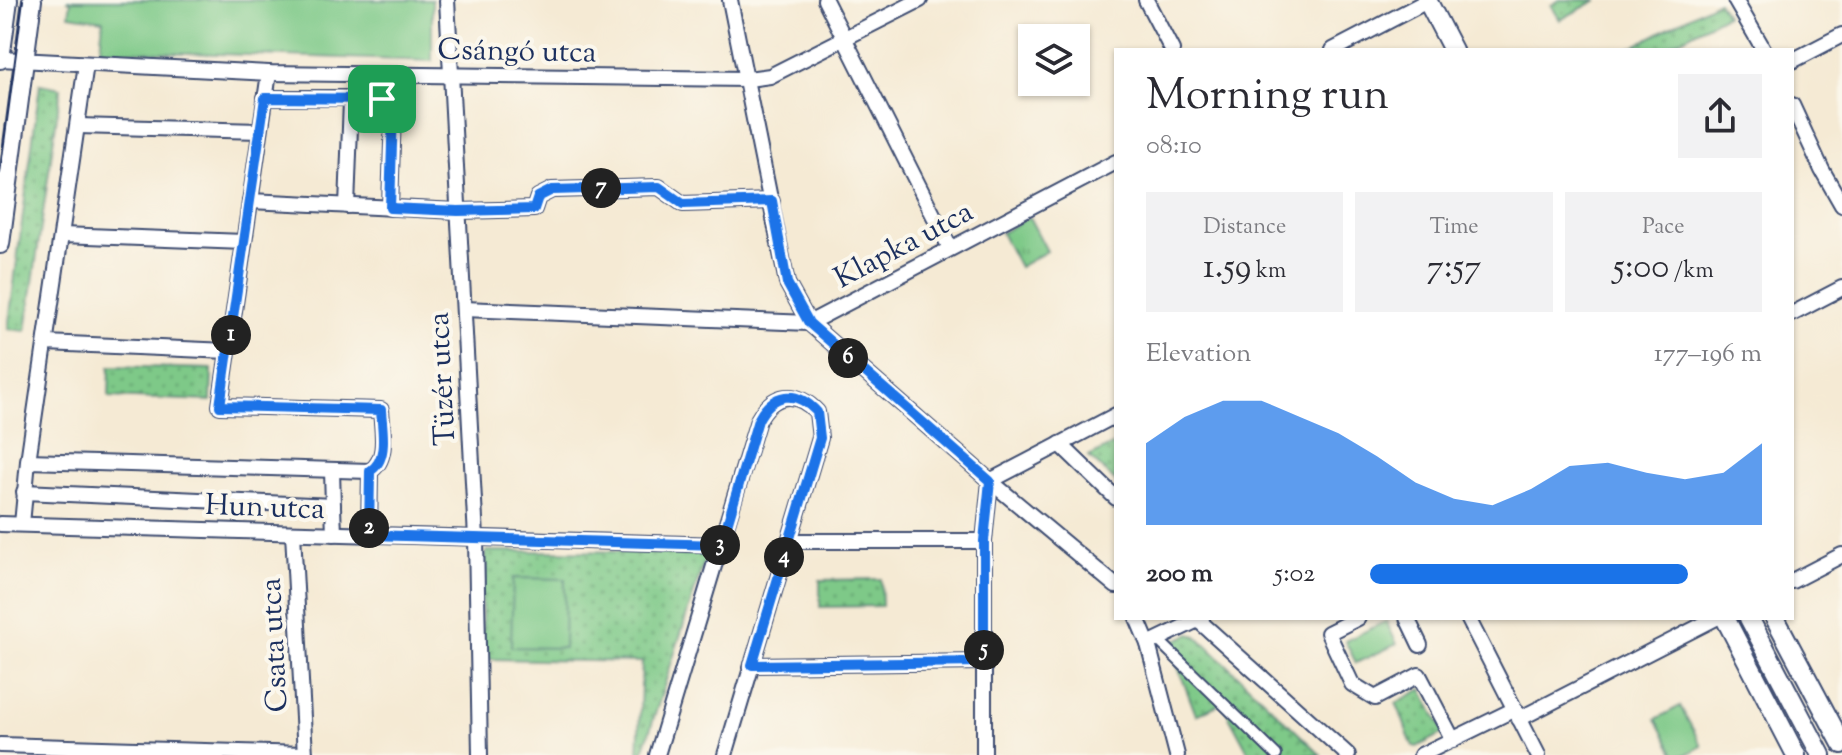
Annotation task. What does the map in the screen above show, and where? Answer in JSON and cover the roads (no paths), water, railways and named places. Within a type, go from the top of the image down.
[{"type":"main road","points":[[0,59],[8,0]]},
{"type":"main road","points":[[0,244],[32,0]]},
{"type":"main road","points":[[1427,1],[1452,48]]},
{"type":"main road","points":[[1726,620],[1796,755]]},
{"type":"main road","points":[[1750,620],[1822,755]]},
{"type":"main road","points":[[1776,620],[1840,740]]},
{"type":"street","name":"Tüzér utca","points":[[447,0],[476,538],[480,755]]},
{"type":"street","points":[[730,0],[787,283],[809,323],[1114,584]]},
{"type":"street","points":[[825,0],[950,248]]},
{"type":"street","name":"Csángó utca","points":[[0,59],[269,73],[748,79],[770,76],[920,0]]},
{"type":"street","points":[[1146,0],[1171,48]]},
{"type":"street","points":[[1735,0],[1763,48]]},
{"type":"street","points":[[1337,48],[1427,1]]},
{"type":"street","points":[[1794,60],[1842,35]]},
{"type":"street","points":[[22,524],[28,461],[86,64]]},
{"type":"street","points":[[28,461],[370,471],[378,466],[382,457],[381,410],[220,406],[269,73]]},
{"type":"street","points":[[265,98],[382,99],[390,104],[393,111],[390,208]]},
{"type":"street","points":[[347,206],[349,110],[351,101],[358,98]]},
{"type":"street","points":[[1794,109],[1842,205]]},
{"type":"street","points":[[78,126],[260,131]]},
{"type":"street","name":"Klapka utca","points":[[809,323],[1114,163]]},
{"type":"street","points":[[250,201],[458,211],[534,209],[538,197],[552,190],[659,187],[683,204],[772,201]]},
{"type":"street","points":[[62,235],[244,242]]},
{"type":"street","points":[[1794,313],[1842,288]]},
{"type":"street","points":[[464,309],[809,323]]},
{"type":"street","points":[[46,343],[228,351]]},
{"type":"street","points":[[657,755],[758,420],[765,407],[774,400],[799,398],[817,412],[820,438],[725,755]]},
{"type":"street","points":[[990,481],[1114,416]]},
{"type":"street","points":[[1060,444],[1114,496]]},
{"type":"street","points":[[332,470],[334,534]]},
{"type":"street","points":[[369,535],[370,471]]},
{"type":"street","points":[[984,755],[984,541],[990,481]]},
{"type":"street","points":[[24,492],[333,506]]},
{"type":"street","name":"Hun utca","points":[[0,524],[721,545]]},
{"type":"street","name":"Csata utca","points":[[293,533],[305,754]]},
{"type":"street","points":[[789,541],[984,541]]},
{"type":"street","points":[[1794,580],[1842,555]]},
{"type":"street","points":[[1138,620],[1153,642],[1276,755]]},
{"type":"street","points":[[1153,642],[1198,620]]},
{"type":"street","points":[[1201,620],[1348,755]]},
{"type":"street","points":[[1354,620],[1328,633],[1352,684],[1375,698],[1419,675],[1453,740]]},
{"type":"street","points":[[1408,620],[1420,645]]},
{"type":"street","points":[[1469,620],[1538,755]]},
{"type":"street","points":[[1421,755],[1517,714],[1712,620]]},
{"type":"street","points":[[1153,642],[1177,755]]},
{"type":"street","points":[[752,665],[984,662]]},
{"type":"street","points":[[1822,755],[1840,740]]},
{"type":"street","points":[[0,745],[44,750],[305,754]]},
{"type":"tram line","points":[[0,173],[23,0]]}]
